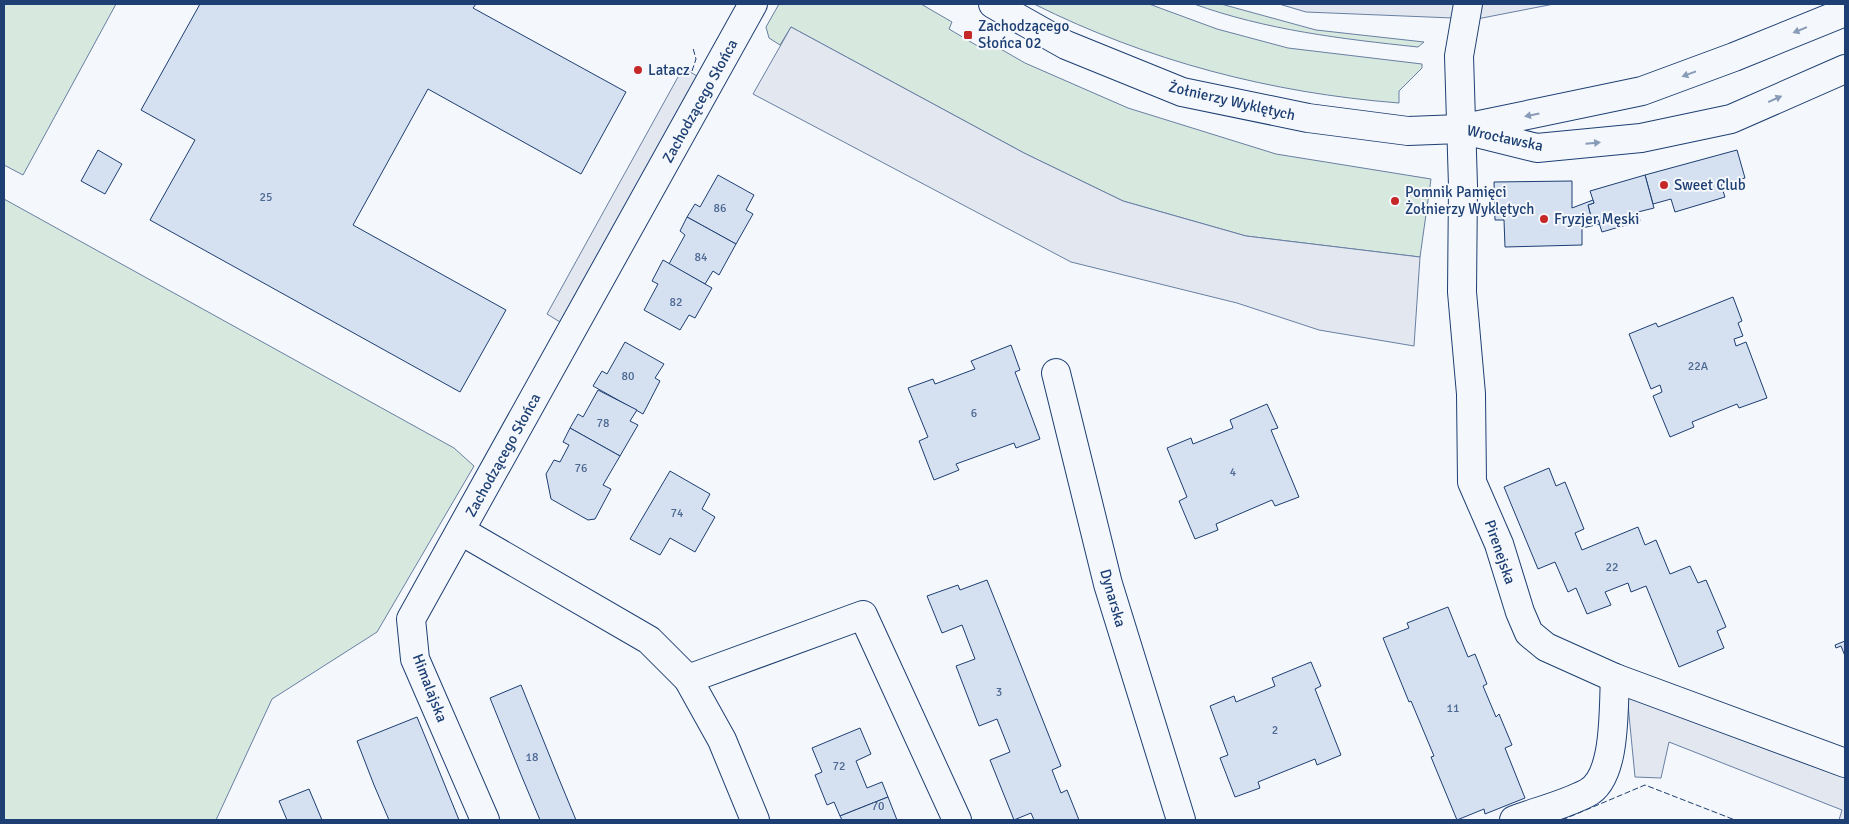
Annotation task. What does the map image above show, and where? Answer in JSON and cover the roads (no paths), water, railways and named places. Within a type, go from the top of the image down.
[{"type":"street","name":"Zachodzącego Słońca","points":[[754,4],[461,531],[649,640],[688,679],[722,740],[755,820]]},
{"type":"street","name":"Żołnierzy Wyklętych","points":[[993,4],[1066,45],[1182,92],[1308,118],[1408,131],[1460,129]]},
{"type":"street","name":"Pirenejska","points":[[1468,4],[1458,56],[1463,186],[1462,292],[1471,394],[1472,482],[1500,544],[1520,612],[1529,633],[1546,647],[1615,678],[1845,763]]},
{"type":"street","name":"Wrocławska","points":[[1460,129],[1642,91],[1845,12]]},
{"type":"street","name":"Wrocławska","points":[[1460,129],[1537,148],[1641,138],[1730,119],[1845,69]]},
{"type":"street","name":"Dynarska","points":[[1056,373],[1108,584],[1180,820]]},
{"type":"street","name":"Himalajska","points":[[461,531],[411,619],[415,659],[486,820]]},
{"type":"street","points":[[688,679],[863,615],[957,820]]},
{"type":"street","points":[[1514,820],[1588,793],[1598,785],[1609,763],[1615,678]]},
{"type":"place","name":"Zachodzącego Słońca 02","points":[[968,35]]},
{"type":"place","name":"Latacz","points":[[638,70]]},
{"type":"place","name":"Sweet Club","points":[[1664,185]]},
{"type":"place","name":"Pomnik Pamięci Żołnierzy Wyklętych","points":[[1395,201]]},
{"type":"place","name":"Fryzjer Męski","points":[[1544,219]]}]
